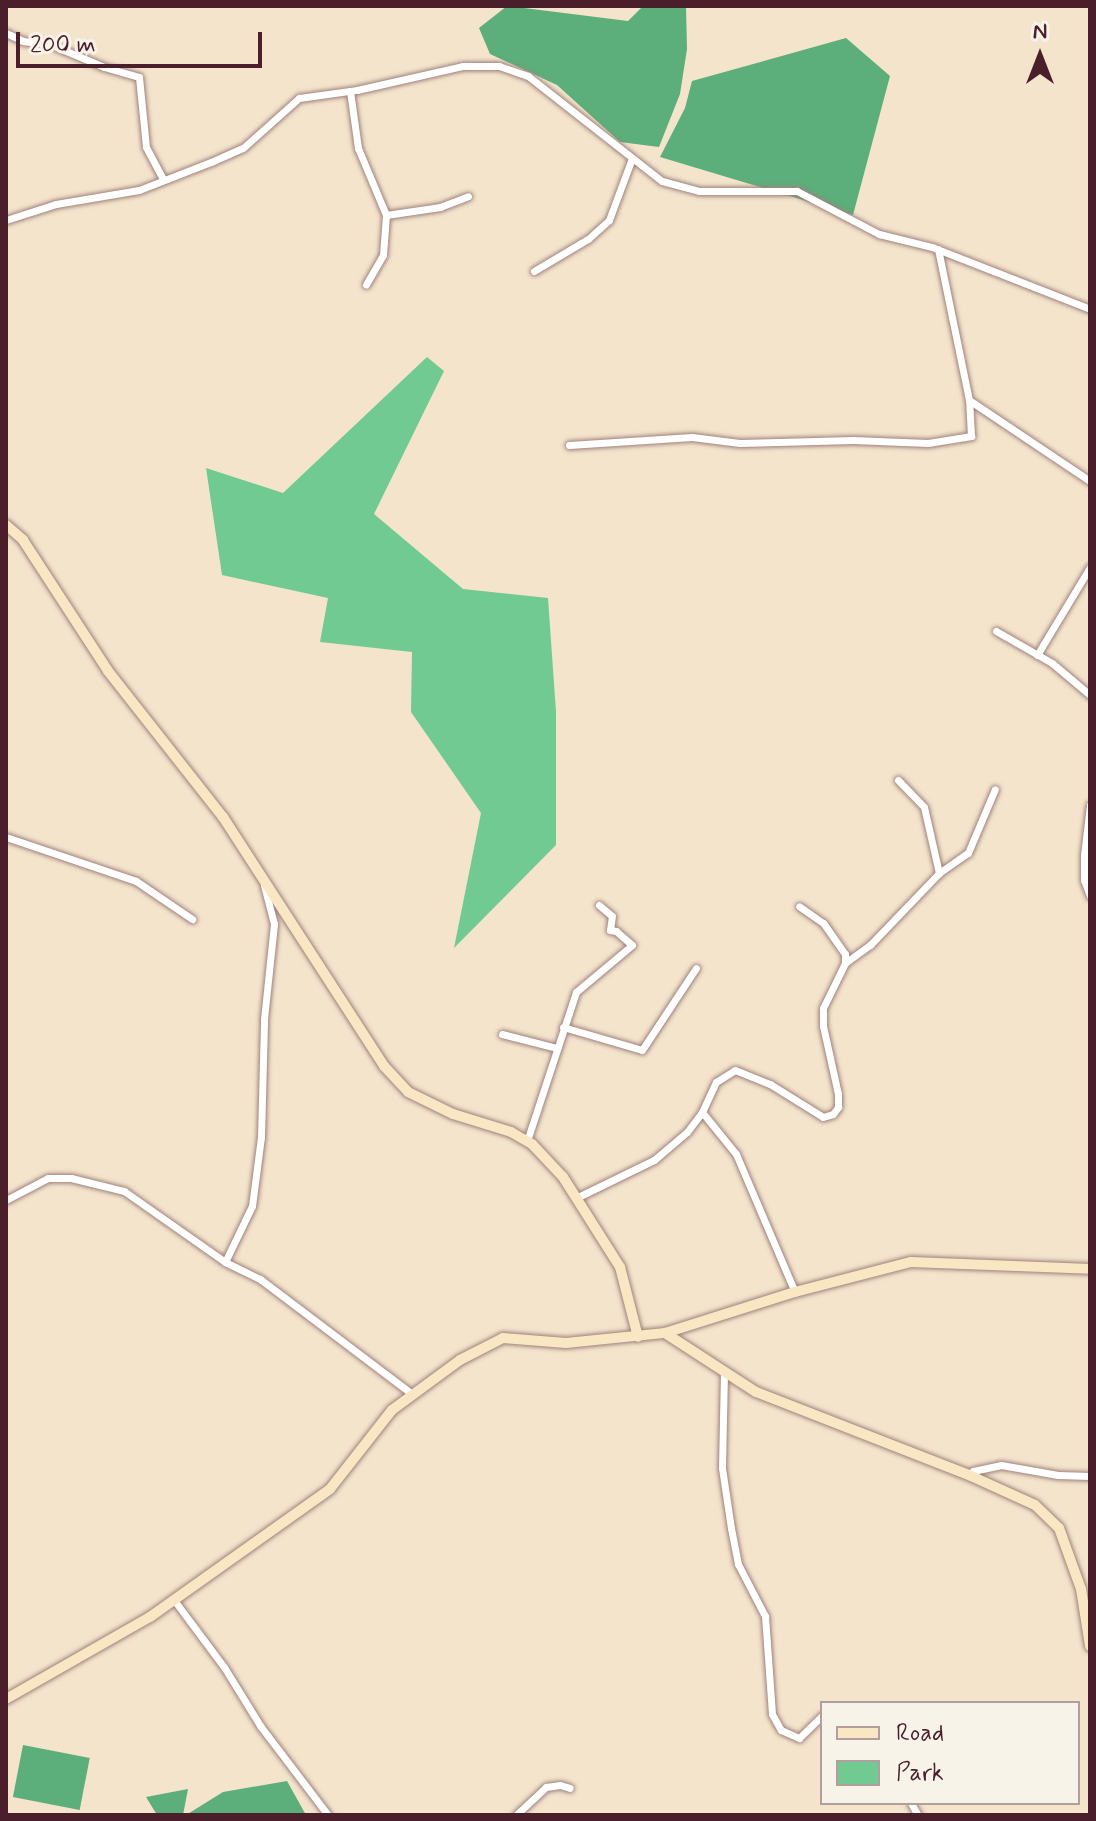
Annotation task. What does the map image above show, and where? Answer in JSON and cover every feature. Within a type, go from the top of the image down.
[{"type":"street","points":[[6,33],[23,41],[52,45],[104,67],[139,77],[146,147],[163,179]]},
{"type":"street","points":[[6,220],[56,204],[139,190],[243,148],[299,98],[350,91],[463,66],[499,66],[528,76],[662,181],[699,191],[797,191],[879,234],[938,249],[1090,309]]},
{"type":"street","points":[[350,91],[358,148],[386,215],[383,255],[366,284]]},
{"type":"street","points":[[534,271],[588,239],[609,220],[632,158]]},
{"type":"street","points":[[386,215],[440,207],[468,196]]},
{"type":"street","points":[[569,445],[692,437],[740,443],[853,440],[928,443],[971,436],[969,400],[938,249]]},
{"type":"street","points":[[969,400],[1090,481]]},
{"type":"street","points":[[6,525],[23,540],[108,671],[223,817],[384,1066],[408,1092],[453,1114],[511,1132],[527,1141],[578,1197],[620,1267],[638,1337]]},
{"type":"street","points":[[1037,655],[1090,567]]},
{"type":"street","points":[[996,631],[1037,655],[1090,695]]},
{"type":"street","points":[[898,780],[924,807],[939,873]]},
{"type":"street","points":[[578,1197],[654,1160],[687,1132],[702,1112],[716,1082],[735,1070],[770,1084],[823,1117],[833,1114],[838,1107],[838,1094],[823,1026],[823,1008],[845,963],[870,945],[939,873],[968,853],[995,789]]},
{"type":"street","points":[[1090,805],[1084,880],[1090,896]]},
{"type":"street","points":[[6,837],[136,881],[192,919]]},
{"type":"street","points":[[225,1262],[252,1206],[261,1137],[264,1019],[274,924],[261,875]]},
{"type":"street","points":[[527,1141],[576,992],[632,945],[616,931],[610,930],[612,916],[599,905]]},
{"type":"street","points":[[799,906],[823,923],[838,941],[845,963]]},
{"type":"street","points":[[563,1027],[642,1050],[696,968]]},
{"type":"street","points":[[502,1034],[557,1048]]},
{"type":"street","points":[[702,1112],[736,1154],[795,1292]]},
{"type":"street","points":[[6,1200],[48,1178],[71,1178],[124,1191],[225,1262],[271,1287],[411,1393]]},
{"type":"street","points":[[6,1699],[174,1600],[330,1489],[392,1410],[411,1393],[460,1360],[503,1338],[566,1343],[665,1333],[795,1292],[911,1262],[1090,1269]]},
{"type":"street","points":[[665,1333],[756,1392],[971,1476],[1035,1505],[1059,1528],[1081,1589],[1090,1646]]},
{"type":"street","points":[[724,1372],[722,1468],[738,1564],[765,1616],[772,1714],[781,1730],[799,1738],[820,1718]]},
{"type":"street","points":[[971,1476],[973,1471],[1001,1465],[1090,1476]]},
{"type":"street","points":[[174,1600],[224,1667],[261,1727],[328,1815]]},
{"type":"street","points":[[516,1815],[546,1787],[560,1785],[570,1788]]},
{"type":"green space","points":[[507,6],[628,21],[643,6],[686,6],[687,49],[680,94],[659,147],[620,142],[557,85],[490,54],[479,28]]},
{"type":"green space","points":[[846,38],[890,76],[853,215],[660,157],[685,108],[692,81]]},
{"type":"green space","points":[[427,357],[444,371],[374,514],[463,589],[548,598],[556,712],[556,845],[454,948],[481,813],[411,712],[412,652],[320,642],[328,598],[222,575],[206,468],[283,493]]},
{"type":"green space","points":[[23,1745],[90,1758],[80,1810],[13,1797]]},
{"type":"green space","points":[[287,1781],[306,1815],[186,1815],[223,1792]]},
{"type":"green space","points":[[188,1789],[183,1815],[157,1815],[146,1797]]}]
